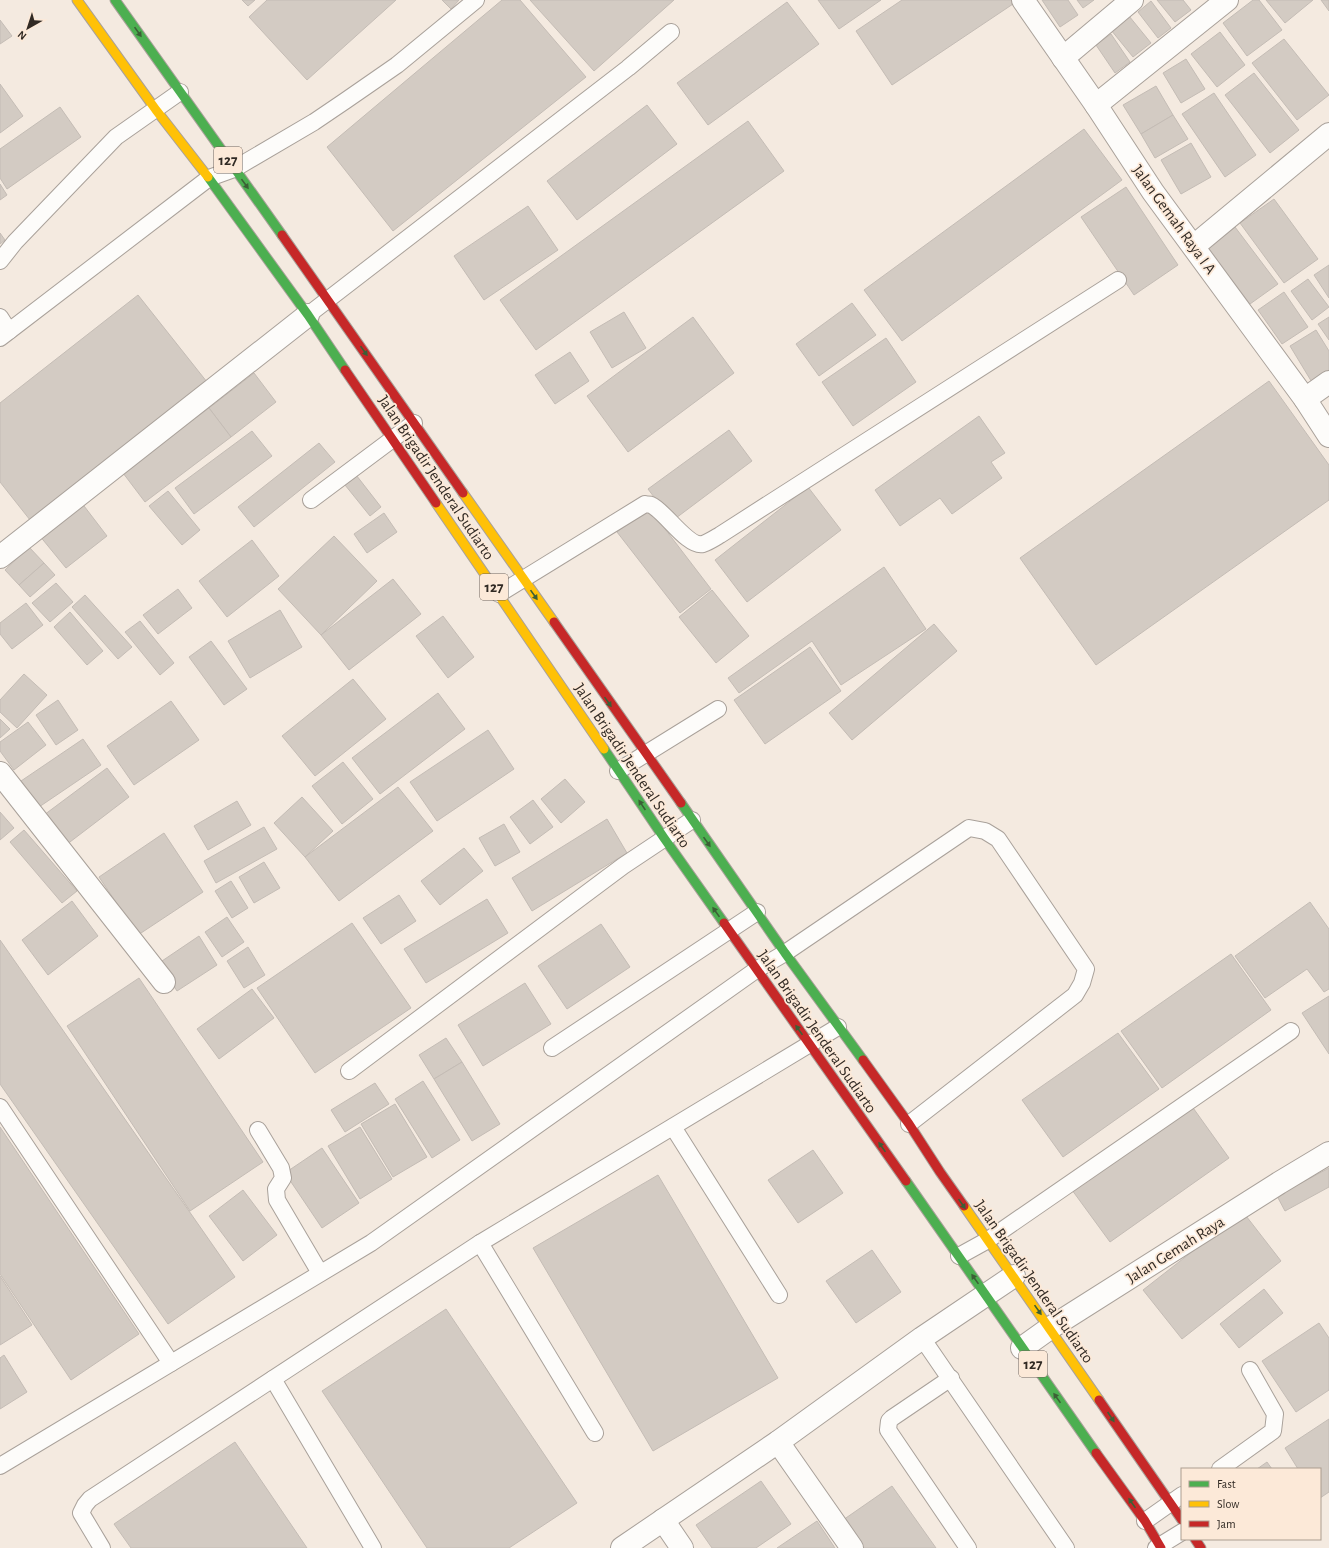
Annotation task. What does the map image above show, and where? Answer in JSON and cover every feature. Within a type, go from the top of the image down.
[{"type":"main road","name":"Jalan Brigadir Jenderal Sudiarto","points":[[77,0],[156,110],[209,178],[308,315],[499,594],[541,649],[618,770],[664,838],[1145,1521],[1159,1547]]},
{"type":"main road","name":"Jalan Brigadir Jenderal Sudiarto","points":[[116,0],[234,169],[328,299],[523,580],[559,637],[645,754],[785,953],[909,1124],[940,1172],[1050,1328],[1176,1499],[1181,1516]]},
{"type":"street","name":"Jalan Gemah Raya I A","points":[[1023,0],[1096,105],[1153,192],[1305,399],[1329,436]]},
{"type":"street","points":[[1063,58],[1132,0]]},
{"type":"street","points":[[1096,105],[1227,0]]},
{"type":"street","points":[[1194,246],[1329,134]]},
{"type":"street","points":[[0,557],[308,315]]},
{"type":"street","points":[[1305,399],[1329,382]]},
{"type":"street","points":[[0,773],[164,982]]},
{"type":"street","name":"Jalan Gemah Raya","points":[[1022,1348],[1050,1328],[1329,1153]]},
{"type":"street","points":[[622,1548],[778,1442],[922,1338],[1014,1276]]},
{"type":"street","points":[[778,1442],[852,1548]]},
{"type":"street","points":[[663,1520],[682,1548]]},
{"type":"lane","points":[[0,317],[5,335],[209,178],[234,169],[314,122],[391,70],[476,0]]},
{"type":"lane","points":[[308,315],[628,68],[671,32]]},
{"type":"lane","points":[[0,261],[16,242],[116,137],[180,92]]},
{"type":"lane","points":[[499,594],[645,504],[652,505],[680,532],[697,544],[702,544],[720,535],[1118,280]]},
{"type":"lane","points":[[311,500],[414,423]]},
{"type":"lane","points":[[618,770],[718,709]]},
{"type":"lane","points":[[349,1071],[623,866],[692,820]]},
{"type":"lane","points":[[0,1466],[372,1243],[756,970],[785,953],[969,828],[984,831],[998,839],[1086,969],[1082,983],[1075,995],[909,1124]]},
{"type":"lane","points":[[552,1048],[757,912]]},
{"type":"lane","points":[[102,1548],[81,1513],[90,1499],[480,1243],[838,1027]]},
{"type":"lane","points":[[959,1256],[988,1240],[1292,1031]]},
{"type":"lane","points":[[0,1107],[171,1363]]},
{"type":"lane","points":[[673,1127],[779,1295]]},
{"type":"lane","points":[[258,1130],[281,1168],[283,1178],[276,1189],[277,1200],[320,1274]]},
{"type":"lane","points":[[480,1243],[595,1433]]},
{"type":"lane","points":[[922,1338],[951,1378],[1066,1548]]},
{"type":"lane","points":[[1221,1468],[1273,1431],[1275,1414],[1250,1370]]},
{"type":"lane","points":[[951,1378],[892,1418],[889,1421],[888,1430],[968,1548]]},
{"type":"lane","points":[[273,1379],[373,1548]]},
{"type":"lane","points":[[1145,1521],[1176,1499]]},
{"type":"lane","points":[[1159,1547],[1181,1533]]},
{"type":"building","points":[[242,0],[255,0],[248,6]]},
{"type":"building","points":[[267,0],[396,0],[307,80],[249,17]]},
{"type":"building","points":[[442,0],[459,0],[451,9]]},
{"type":"building","points":[[502,0],[520,0],[586,77],[393,231],[327,147]]},
{"type":"building","points":[[530,0],[674,0],[594,71]]},
{"type":"building","points":[[818,0],[881,0],[839,29]]},
{"type":"building","points":[[902,0],[1014,0],[1016,2],[892,85],[856,31]]},
{"type":"building","points":[[1042,0],[1068,0],[1078,15],[1060,27]]},
{"type":"building","points":[[1077,0],[1094,0],[1083,8]]},
{"type":"building","points":[[1157,0],[1183,0],[1191,10],[1175,22]]},
{"type":"building","points":[[1253,0],[1259,0],[1282,30],[1247,56],[1223,23]]},
{"type":"building","points":[[1266,0],[1313,0],[1285,23]]},
{"type":"building","points":[[1321,0],[1329,0],[1329,11]]},
{"type":"building","points":[[1151,1],[1171,28],[1158,38],[1138,12]]},
{"type":"building","points":[[787,2],[819,44],[708,125],[677,83]]},
{"type":"building","points":[[1129,16],[1151,43],[1133,57],[1111,30]]},
{"type":"building","points":[[0,20],[12,36],[0,44]]},
{"type":"building","points":[[1220,32],[1245,65],[1217,87],[1191,54]]},
{"type":"building","points":[[1111,34],[1130,62],[1115,73],[1096,45]]},
{"type":"building","points":[[1284,39],[1329,95],[1297,120],[1252,63]]},
{"type":"building","points":[[1186,59],[1205,89],[1181,103],[1163,73]]},
{"type":"building","points":[[1254,73],[1299,130],[1270,153],[1225,95]]},
{"type":"building","points":[[0,84],[23,116],[0,133]]},
{"type":"building","points":[[1156,86],[1173,115],[1141,134],[1123,105]]},
{"type":"building","points":[[1214,93],[1256,155],[1225,177],[1182,114]]},
{"type":"building","points":[[647,105],[677,144],[577,220],[547,181]]},
{"type":"building","points":[[60,107],[81,137],[7,189],[0,178],[0,149]]},
{"type":"building","points":[[1173,115],[1188,139],[1155,158],[1141,134]]},
{"type":"building","points":[[748,121],[784,171],[536,350],[500,300]]},
{"type":"building","points":[[1084,129],[1122,180],[902,341],[864,290]]},
{"type":"building","points":[[1191,143],[1211,177],[1181,194],[1161,160]]},
{"type":"building","points":[[0,184],[7,195],[0,200]]},
{"type":"building","points":[[1126,187],[1178,265],[1134,295],[1081,217]]},
{"type":"building","points":[[1274,199],[1318,259],[1284,283],[1240,223]]},
{"type":"building","points":[[528,206],[558,250],[484,300],[454,256]]},
{"type":"building","points":[[1235,227],[1278,284],[1250,304],[1208,248]]},
{"type":"building","points":[[0,233],[5,240],[0,244]]},
{"type":"building","points":[[1329,265],[1329,298],[1314,275]]},
{"type":"building","points":[[1308,279],[1329,307],[1312,320],[1291,291]]},
{"type":"building","points":[[1284,292],[1308,327],[1282,344],[1258,310]]},
{"type":"building","points":[[138,295],[211,387],[34,525],[0,482],[0,403]]},
{"type":"building","points":[[852,303],[876,335],[819,376],[796,344]]},
{"type":"building","points":[[624,312],[646,348],[612,368],[590,332]]},
{"type":"building","points":[[693,317],[734,373],[628,452],[587,396]]},
{"type":"building","points":[[1329,317],[1329,340],[1318,324]]},
{"type":"building","points":[[1316,330],[1329,351],[1329,374],[1313,384],[1290,346]]},
{"type":"building","points":[[886,338],[916,382],[853,426],[822,382]]},
{"type":"building","points":[[570,352],[589,381],[555,404],[535,375]]},
{"type":"building","points":[[254,373],[276,402],[231,437],[209,408]]},
{"type":"building","points":[[1269,381],[1329,465],[1329,500],[1096,665],[1020,558]]},
{"type":"building","points":[[209,408],[231,437],[145,502],[123,473]]},
{"type":"building","points":[[979,416],[1005,453],[991,462],[1002,478],[952,514],[940,498],[900,526],[875,490]]},
{"type":"building","points":[[729,430],[752,461],[672,521],[648,489]]},
{"type":"building","points":[[252,431],[272,456],[194,514],[175,488]]},
{"type":"building","points":[[319,443],[335,462],[254,527],[238,507]]},
{"type":"building","points":[[353,471],[381,507],[370,516],[341,480]]},
{"type":"building","points":[[808,487],[841,530],[747,602],[715,560]]},
{"type":"building","points":[[168,491],[200,530],[182,545],[149,506]]},
{"type":"building","points":[[81,502],[107,536],[66,568],[39,535]]},
{"type":"building","points":[[649,508],[711,589],[680,613],[617,532]]},
{"type":"building","points":[[384,513],[397,532],[367,553],[354,534]]},
{"type":"building","points":[[334,536],[377,581],[321,635],[278,589]]},
{"type":"building","points":[[252,540],[279,576],[227,617],[199,581]]},
{"type":"building","points":[[29,547],[44,563],[19,585],[5,570]]},
{"type":"building","points":[[44,563],[55,575],[30,597],[19,585]]},
{"type":"building","points":[[884,567],[926,629],[841,685],[812,641],[739,693],[728,678]]},
{"type":"building","points":[[393,579],[421,614],[349,670],[321,635]]},
{"type":"building","points":[[56,583],[73,602],[50,622],[32,603]]},
{"type":"building","points":[[178,589],[192,608],[158,634],[143,615]]},
{"type":"building","points":[[712,590],[749,636],[716,663],[679,617]]},
{"type":"building","points":[[85,595],[132,647],[118,659],[72,607]]},
{"type":"building","points":[[26,603],[43,625],[12,649],[0,634],[0,623]]},
{"type":"building","points":[[280,610],[302,647],[250,678],[228,641]]},
{"type":"building","points":[[70,612],[103,651],[87,665],[54,627]]},
{"type":"building","points":[[443,616],[474,657],[448,678],[416,636]]},
{"type":"building","points":[[140,621],[174,663],[160,675],[125,632]]},
{"type":"building","points":[[934,624],[957,651],[852,740],[829,713]]},
{"type":"building","points":[[211,641],[247,689],[224,705],[189,657]]},
{"type":"building","points":[[810,647],[841,691],[765,744],[734,700]]},
{"type":"building","points":[[24,674],[47,695],[17,728],[0,712],[0,700]]},
{"type":"building","points":[[353,679],[386,719],[315,776],[282,736]]},
{"type":"building","points":[[438,693],[465,729],[380,794],[352,758]]},
{"type":"building","points":[[58,700],[78,730],[56,745],[36,715]]},
{"type":"building","points":[[171,701],[199,740],[134,785],[107,746]]},
{"type":"building","points":[[0,719],[10,729],[0,738]]},
{"type":"building","points":[[28,722],[46,745],[14,770],[0,751],[0,742]]},
{"type":"building","points":[[488,730],[514,769],[437,821],[410,782]]},
{"type":"building","points":[[83,739],[101,765],[39,807],[21,781]]},
{"type":"building","points":[[343,762],[373,799],[342,824],[312,786]]},
{"type":"building","points":[[107,768],[129,797],[66,845],[44,815]]},
{"type":"building","points":[[565,779],[585,802],[561,823],[541,799]]},
{"type":"building","points":[[398,787],[433,831],[339,901],[305,857]]},
{"type":"building","points":[[302,797],[333,831],[305,857],[274,823]]},
{"type":"building","points":[[533,800],[553,827],[530,844],[510,817]]},
{"type":"building","points":[[237,801],[251,825],[208,850],[194,826]]},
{"type":"building","points":[[0,812],[14,828],[0,840]]},
{"type":"building","points":[[607,819],[627,853],[532,911],[512,878]]},
{"type":"building","points":[[504,824],[520,852],[495,866],[479,838]]},
{"type":"building","points":[[264,827],[277,849],[216,883],[204,861]]},
{"type":"building","points":[[24,830],[77,891],[62,903],[10,842]]},
{"type":"building","points":[[164,833],[203,892],[138,935],[99,877]]},
{"type":"building","points":[[464,848],[483,871],[440,905],[421,881]]},
{"type":"building","points":[[264,862],[280,888],[254,903],[239,877]]},
{"type":"building","points":[[231,881],[248,908],[232,918],[215,891]]},
{"type":"building","points":[[399,895],[416,921],[381,944],[363,918]]},
{"type":"building","points":[[487,899],[508,933],[426,983],[404,949]]},
{"type":"building","points":[[72,901],[98,936],[48,975],[22,940]]},
{"type":"building","points":[[1310,902],[1329,929],[1329,989],[1324,992],[1307,969],[1265,998],[1235,956]]},
{"type":"building","points":[[227,917],[244,942],[222,957],[205,932]]},
{"type":"building","points":[[352,923],[411,1008],[315,1073],[257,988]]},
{"type":"building","points":[[601,924],[630,967],[567,1009],[538,966]]},
{"type":"building","points":[[199,936],[217,965],[177,991],[159,963]]},
{"type":"building","points":[[0,940],[235,1277],[168,1324],[0,1084]]},
{"type":"building","points":[[248,947],[265,975],[244,988],[227,961]]},
{"type":"building","points":[[1231,954],[1271,1010],[1162,1088],[1121,1031]]},
{"type":"building","points":[[139,978],[263,1162],[190,1211],[67,1026]]},
{"type":"building","points":[[525,983],[551,1024],[483,1066],[458,1025]]},
{"type":"building","points":[[252,989],[274,1018],[219,1059],[197,1029]]},
{"type":"building","points":[[1329,996],[1329,1054],[1302,1013]]},
{"type":"building","points":[[1118,1033],[1159,1089],[1063,1157],[1022,1100]]},
{"type":"building","points":[[446,1038],[462,1062],[434,1079],[419,1055]]},
{"type":"building","points":[[462,1062],[500,1124],[472,1141],[434,1079]]},
{"type":"building","points":[[423,1081],[460,1140],[432,1158],[395,1099]]},
{"type":"building","points":[[375,1083],[389,1104],[345,1132],[331,1110]]},
{"type":"building","points":[[395,1104],[427,1157],[393,1177],[361,1124]]},
{"type":"building","points":[[1191,1105],[1229,1158],[1110,1242],[1072,1190]]},
{"type":"building","points":[[0,1127],[139,1334],[71,1380],[0,1274]]},
{"type":"building","points":[[360,1127],[392,1179],[360,1199],[328,1146]]},
{"type":"building","points":[[322,1148],[359,1203],[322,1228],[285,1173]]},
{"type":"building","points":[[813,1150],[843,1193],[798,1223],[768,1180]]},
{"type":"building","points":[[1329,1168],[1329,1187],[1285,1211],[1277,1196]]},
{"type":"building","points":[[658,1175],[778,1378],[653,1451],[533,1248]]},
{"type":"building","points":[[243,1190],[277,1235],[243,1261],[209,1216]]},
{"type":"building","points":[[1243,1212],[1281,1261],[1182,1339],[1143,1290]]},
{"type":"building","points":[[872,1250],[901,1292],[856,1323],[826,1281]]},
{"type":"building","points":[[0,1276],[32,1325],[0,1345]]},
{"type":"building","points":[[1264,1289],[1283,1313],[1239,1348],[1220,1324]]},
{"type":"building","points":[[446,1309],[577,1503],[509,1548],[427,1548],[322,1391]]},
{"type":"building","points":[[1319,1323],[1329,1338],[1329,1390],[1296,1412],[1262,1361]]},
{"type":"building","points":[[4,1355],[27,1392],[0,1409],[0,1358]]},
{"type":"building","points":[[1329,1419],[1329,1492],[1321,1497],[1321,1468],[1297,1468],[1285,1448]]},
{"type":"building","points":[[235,1442],[307,1548],[131,1548],[114,1524]]},
{"type":"building","points":[[1267,1462],[1271,1468],[1258,1468]]},
{"type":"building","points":[[761,1481],[791,1524],[756,1548],[712,1548],[696,1525]]},
{"type":"building","points":[[892,1486],[936,1548],[862,1548],[843,1520]]},
{"type":"building","points":[[817,1521],[835,1548],[777,1548]]},
{"type":"traffic: fast","points":[[115,0],[282,235]]},
{"type":"traffic: fast","points":[[208,177],[308,315],[345,370]]},
{"type":"traffic: fast","points":[[604,749],[724,923]]},
{"type":"traffic: fast","points":[[681,803],[785,953],[863,1060]]},
{"type":"traffic: fast","points":[[906,1181],[1096,1453]]},
{"type":"traffic: slow","points":[[77,0],[156,110],[208,177]]},
{"type":"traffic: slow","points":[[463,493],[554,622]]},
{"type":"traffic: slow","points":[[436,503],[604,749]]},
{"type":"traffic: slow","points":[[964,1206],[1099,1400]]},
{"type":"traffic: jam","points":[[282,235],[463,493]]},
{"type":"traffic: jam","points":[[345,370],[436,503]]},
{"type":"traffic: jam","points":[[554,622],[681,803]]},
{"type":"traffic: jam","points":[[724,923],[906,1181]]},
{"type":"traffic: jam","points":[[863,1060],[909,1124],[964,1206]]},
{"type":"traffic: jam","points":[[1099,1400],[1181,1519]]},
{"type":"traffic: jam","points":[[1096,1453],[1145,1521],[1161,1548]]},
{"type":"traffic: jam","points":[[1196,1540],[1201,1548]]}]
